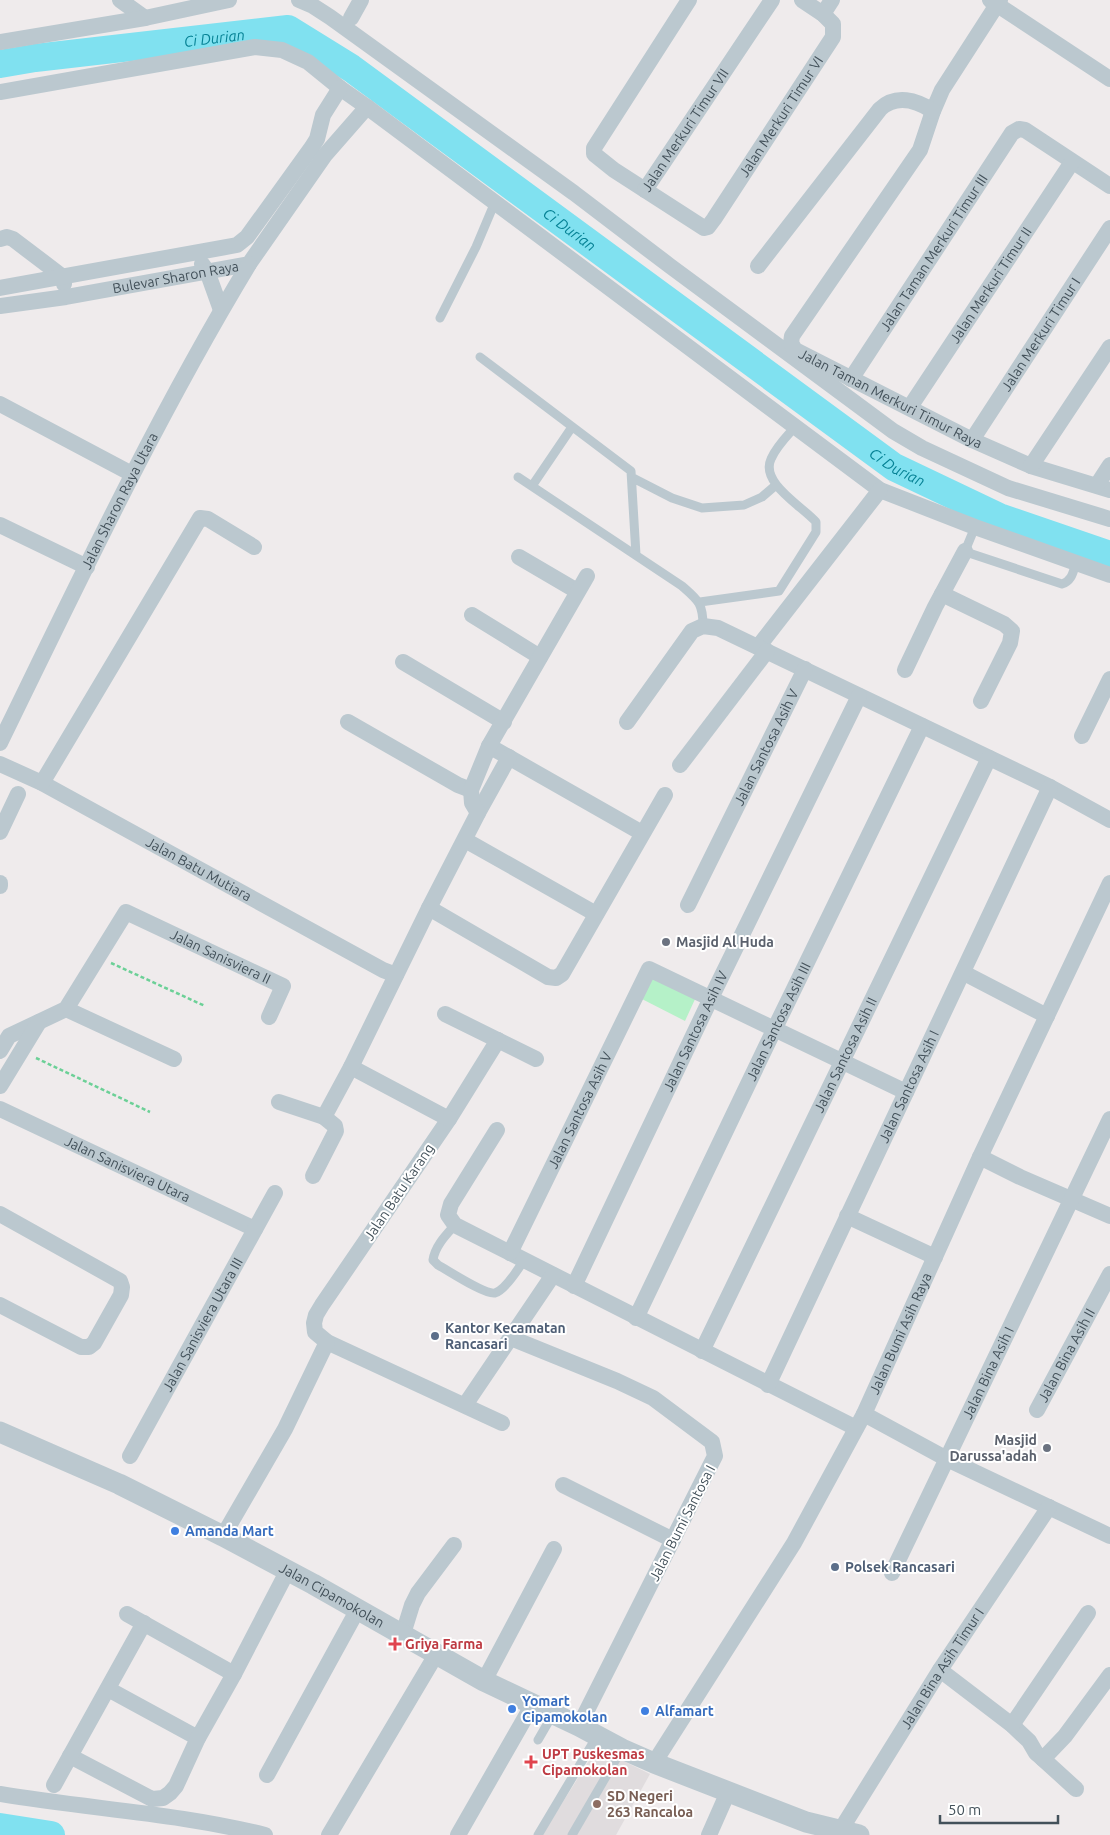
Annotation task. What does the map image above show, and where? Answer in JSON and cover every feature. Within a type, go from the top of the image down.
[{"type":"street","points":[[120,0],[145,18]]},
{"type":"street","points":[[0,42],[145,18],[229,0]]},
{"type":"street","points":[[298,0],[313,6],[330,17],[574,193],[893,431],[922,448],[1008,488],[1110,519]]},
{"type":"street","points":[[350,18],[361,0]]},
{"type":"street","points":[[645,190],[614,170],[594,154],[594,148],[689,0]]},
{"type":"street","name":"Jalan Merkuri Timur VII","points":[[714,219],[708,227],[704,228],[645,190],[772,0]]},
{"type":"street","points":[[802,0],[823,14],[832,0]]},
{"type":"street","points":[[758,266],[880,109],[892,101],[910,100],[933,110],[942,90],[996,1],[1110,78]]},
{"type":"street","name":"Jalan Merkuri Timur VI","points":[[714,219],[833,37],[833,24],[823,14]]},
{"type":"street","points":[[0,92],[255,48],[282,50],[308,62],[340,88],[880,490],[975,527],[1110,575]]},
{"type":"street","points":[[322,147],[324,115],[340,88]]},
{"type":"street","points":[[322,147],[367,107]]},
{"type":"street","name":"Jalan Taman Merkuri Timur Raya","points":[[933,110],[920,150],[792,336],[791,343],[794,350],[972,440],[1031,466],[1103,487]]},
{"type":"street","name":"Jalan Taman Merkuri Timur III","points":[[851,379],[1012,133],[1018,129],[1024,130],[1072,162]]},
{"type":"street","name":"Bulevar Sharon Raya","points":[[0,288],[237,245],[247,237],[287,179],[322,147]]},
{"type":"street","name":"Bulevar Sharon Raya","points":[[0,306],[249,264],[300,189],[322,147]]},
{"type":"street","points":[[1072,162],[1110,186]]},
{"type":"street","name":"Jalan Merkuri Timur II","points":[[910,407],[1072,162]]},
{"type":"street","points":[[287,179],[300,189]]},
{"type":"street","name":"Jalan Merkuri Timur I","points":[[972,440],[1110,228]]},
{"type":"street","points":[[0,239],[4,237],[10,238],[63,277],[66,296]]},
{"type":"street","points":[[196,253],[207,272],[221,310]]},
{"type":"street","name":"Jalan Sharon Raya Utara","points":[[0,743],[132,474],[221,310],[249,264]]},
{"type":"street","points":[[1031,466],[1110,347]]},
{"type":"street","points":[[0,404],[132,474]]},
{"type":"street","points":[[1103,487],[1110,465]]},
{"type":"street","points":[[680,765],[762,649],[880,490]]},
{"type":"street","points":[[42,783],[200,518],[208,519],[254,547]]},
{"type":"street","points":[[0,525],[87,567]]},
{"type":"street","points":[[905,670],[965,551]]},
{"type":"street","points":[[519,556],[577,591]]},
{"type":"street","points":[[478,813],[472,803],[471,790],[490,746],[587,576]]},
{"type":"street","points":[[942,594],[1004,624],[1012,630],[1010,643],[981,700]]},
{"type":"street","points":[[472,615],[540,657]]},
{"type":"street","points":[[627,722],[692,631],[703,626],[718,628],[1050,787],[1110,820]]},
{"type":"street","points":[[402,662],[504,722]]},
{"type":"street","name":"Jalan Santosa Asih V","points":[[688,905],[805,669]]},
{"type":"street","points":[[1082,736],[1110,679]]},
{"type":"street","name":"Jalan Santosa Asih IV","points":[[574,1286],[858,696]]},
{"type":"street","points":[[348,722],[458,785],[471,790]]},
{"type":"street","name":"Jalan Santosa Asih III","points":[[636,1318],[922,726]]},
{"type":"street","points":[[490,746],[642,833]]},
{"type":"street","points":[[324,1117],[351,1067],[429,908],[509,757]]},
{"type":"street","name":"Jalan Santosa Asih II","points":[[702,1351],[989,758]]},
{"type":"street","name":"Jalan Batu Mutiara","points":[[0,764],[42,783],[374,965],[396,975]]},
{"type":"street","name":"Jalan Santosa Asih I","points":[[768,1385],[964,973],[1050,787]]},
{"type":"street","points":[[0,832],[18,794]]},
{"type":"street","points":[[429,908],[548,977],[556,978],[562,974],[665,795]]},
{"type":"street","points":[[465,840],[596,914]]},
{"type":"street","name":"Jalan Bumi Asih Raya","points":[[654,1764],[794,1543],[860,1421],[980,1157],[1110,883]]},
{"type":"street","name":"Jalan Sanisviera II","points":[[98,958],[126,912],[283,986],[269,1018]]},
{"type":"street","points":[[0,1051],[9,1036],[66,1009],[98,958]]},
{"type":"street","name":"Jalan Santosa Asih V","points":[[517,1256],[649,969],[711,998]]},
{"type":"street","points":[[964,973],[1047,1016]]},
{"type":"street","points":[[711,998],[842,1063],[906,1092]]},
{"type":"street","points":[[66,1009],[174,1059]]},
{"type":"street","points":[[445,1014],[536,1059]]},
{"type":"street","points":[[0,1086],[38,1022]]},
{"type":"street","name":"Jalan Batu Karang","points":[[327,1342],[315,1332],[314,1323],[316,1315],[449,1119],[498,1040]]},
{"type":"street","points":[[351,1067],[449,1119]]},
{"type":"street","points":[[279,1102],[324,1117],[335,1126],[336,1131],[313,1176]]},
{"type":"street","name":"Jalan Sanisviera Utara","points":[[0,1109],[255,1229]]},
{"type":"street","name":"Jalan Bina Asih I","points":[[892,1573],[1110,1119]]},
{"type":"street","points":[[497,1130],[450,1204],[448,1214],[455,1225],[768,1385],[947,1458],[1049,1507],[1109,1533]]},
{"type":"street","points":[[980,1157],[1020,1177],[1110,1216]]},
{"type":"street","name":"Jalan Sanisviera Utara III","points":[[130,1456],[275,1193]]},
{"type":"street","points":[[0,1214],[120,1281],[122,1287],[121,1295],[94,1343],[89,1347],[81,1346],[0,1305]]},
{"type":"street","points":[[847,1216],[935,1257]]},
{"type":"street","name":"Jalan Bina Asih II","points":[[1037,1410],[1110,1274]]},
{"type":"street","points":[[465,1405],[553,1275]]},
{"type":"street","name":"Jalan Bumi Santosa I","points":[[512,1338],[617,1381],[653,1398],[712,1442],[715,1456],[673,1540],[588,1731]]},
{"type":"street","points":[[223,1536],[285,1429],[327,1342],[502,1423]]},
{"type":"street","name":"Jalan Cipamokolan","points":[[0,1432],[119,1484],[223,1536],[288,1570],[484,1680],[622,1749],[654,1764],[806,1822],[850,1833]]},
{"type":"street","points":[[563,1485],[673,1540]]},
{"type":"street","name":"Jalan Bina Asih Timur I","points":[[850,1833],[940,1670],[1049,1507]]},
{"type":"street","points":[[403,1634],[412,1605],[418,1593],[454,1545]]},
{"type":"street","points":[[484,1680],[554,1549]]},
{"type":"street","points":[[70,1756],[152,1799],[158,1799],[170,1793],[176,1786],[198,1738],[234,1674],[288,1570]]},
{"type":"street","points":[[267,1775],[358,1609]]},
{"type":"street","points":[[1012,1725],[1088,1613]]},
{"type":"street","points":[[127,1614],[234,1674]]},
{"type":"street","points":[[54,1786],[144,1623]]},
{"type":"street","points":[[329,1835],[437,1653]]},
{"type":"street","points":[[940,1670],[1012,1725],[1029,1741],[1036,1753],[1076,1789]]},
{"type":"street","points":[[1043,1759],[1065,1736],[1110,1675]]},
{"type":"street","points":[[108,1689],[198,1738]]},
{"type":"street","points":[[458,1835],[533,1704]]},
{"type":"street","points":[[709,1835],[728,1792]]},
{"type":"street","points":[[0,1794],[239,1828],[265,1835]]},
{"type":"lane","points":[[440,318],[476,247],[495,202]]},
{"type":"lane","points":[[480,357],[631,471],[633,478],[636,555]]},
{"type":"lane","points":[[700,602],[779,592],[816,532],[816,522],[776,485],[770,474],[770,459],[795,427]]},
{"type":"lane","points":[[532,486],[572,428]]},
{"type":"lane","points":[[518,477],[682,586],[700,602],[703,613],[703,626]]},
{"type":"lane","points":[[633,478],[672,498],[702,508],[744,505],[762,497],[776,485]]},
{"type":"lane","points":[[975,527],[965,551],[1062,584],[1068,582],[1071,578],[1076,563]]},
{"type":"lane","points":[[455,1225],[444,1237],[434,1254],[433,1260],[438,1265],[484,1290],[494,1293],[498,1292],[514,1275],[517,1256]]},
{"type":"lane","points":[[538,1740],[553,1714]]},
{"type":"lane","points":[[538,1835],[588,1731]]},
{"type":"lane","points":[[572,1835],[622,1749]]},
{"type":"path","points":[[98,958],[205,1006]]},
{"type":"path","points":[[21,1051],[150,1112]]},
{"type":"shaded area","name":"SD Negeri 263 Rancaloa","points":[[597,1748],[650,1774],[616,1835],[542,1835]]},
{"type":"green space","points":[[649,974],[696,997],[685,1021],[638,997]]},
{"type":"waterway","name":"Ci Durian","points":[[0,64],[35,58],[288,29],[351,68],[894,467],[999,517],[1110,555]]},
{"type":"waterway","points":[[0,1827],[51,1835]]},
{"type":"place","name":"Masjid Al Huda","points":[[666,942]]},
{"type":"place","name":"Kantor Kecamatan Rancasari","points":[[435,1336]]},
{"type":"place","name":"Masjid Darussa'adah","points":[[1047,1448]]},
{"type":"place","name":"Amanda Mart","points":[[175,1531]]},
{"type":"place","name":"Polsek Rancasari","points":[[835,1567]]},
{"type":"place","name":"Griya Farma","points":[[395,1644]]},
{"type":"place","name":"Yomart Cipamokolan","points":[[512,1709]]},
{"type":"place","name":"Alfamart","points":[[645,1711]]},
{"type":"place","name":"UPT Puskesmas Cipamokolan","points":[[531,1762]]},
{"type":"place","name":"SD Negeri 263 Rancaloa","points":[[597,1804]]}]
